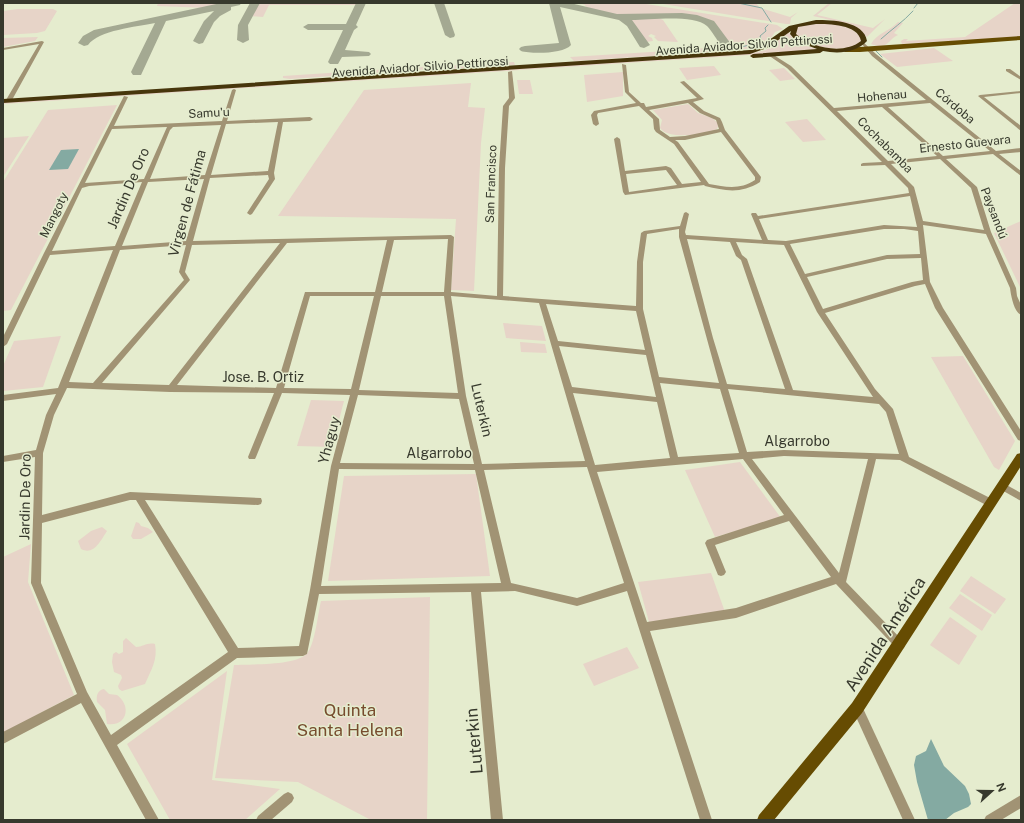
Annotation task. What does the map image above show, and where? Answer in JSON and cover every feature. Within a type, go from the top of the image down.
[{"type":"highway","name":"Avenida Aviador Silvio Pettirossi","points":[[3,106],[234,90],[290,84],[750,52],[765,47],[786,31],[802,24],[814,22],[838,23],[858,31],[864,38],[864,42]]},
{"type":"highway","points":[[795,27],[793,34],[800,41],[815,47],[842,50],[858,47],[864,42]]},
{"type":"highway","name":"Avenida Aviador Silvio Pettirossi","points":[[6,99],[510,72],[842,50]]},
{"type":"main road","name":"Avenida Aviador Silvio Pettirossi","points":[[842,50],[1021,38]]},
{"type":"main road","name":"Avenida Aviador Silvio Pettirossi","points":[[864,42],[871,46],[884,47]]},
{"type":"main road","name":"Avenida América","points":[[764,820],[857,708],[900,645],[1021,457]]},
{"type":"street","points":[[3,49],[42,42],[6,99]]},
{"type":"street","name":"Córdoba","points":[[864,42],[874,55],[1021,174]]},
{"type":"street","name":"Córdoba","points":[[856,50],[874,55]]},
{"type":"street","name":"Cochabamba","points":[[770,55],[789,67],[910,185],[920,226],[927,282],[939,308],[1021,438]]},
{"type":"street","points":[[624,64],[627,90],[657,121],[656,129],[671,138],[676,143],[704,183],[712,187],[727,189],[748,187],[759,179],[722,130],[722,125],[717,119],[702,112],[690,102]]},
{"type":"street","points":[[1008,70],[1021,79]]},
{"type":"street","name":"San Francisco","points":[[500,298],[502,168],[506,106],[512,98],[510,72]]},
{"type":"street","points":[[646,109],[701,99],[682,82]]},
{"type":"street","name":"Virgen de Fátima","points":[[95,386],[187,280],[182,272],[189,243],[223,122],[226,120],[234,90]]},
{"type":"street","points":[[1021,92],[980,96],[1021,129]]},
{"type":"street","name":"Mangoty","points":[[3,344],[126,97]]},
{"type":"street","name":"Hohenau","points":[[834,110],[932,101]]},
{"type":"street","points":[[596,124],[594,115],[596,112],[642,104]]},
{"type":"street","name":"Paysandú","points":[[884,106],[974,187],[988,232],[1013,288],[1014,296],[1021,313]]},
{"type":"street","name":"Samu'u","points":[[110,128],[310,119]]},
{"type":"street","points":[[1009,120],[1021,119]]},
{"type":"street","points":[[250,213],[272,179],[271,173],[281,120]]},
{"type":"street","name":"Jardin De Oro","points":[[153,820],[83,696],[36,583],[38,454],[50,415],[117,249],[168,129],[171,126]]},
{"type":"street","points":[[671,138],[685,138],[722,130]]},
{"type":"street","points":[[617,139],[626,192],[628,194],[704,183]]},
{"type":"street","name":"Ernesto Guevara","points":[[863,165],[1021,150]]},
{"type":"street","points":[[623,173],[666,168],[669,169],[681,187]]},
{"type":"street","points":[[80,187],[88,184],[271,173]]},
{"type":"street","points":[[766,242],[755,216],[913,194]]},
{"type":"street","points":[[686,214],[682,237],[709,338],[744,455],[840,581],[900,645]]},
{"type":"street","points":[[682,237],[732,239],[786,244],[884,227],[920,226],[988,232]]},
{"type":"street","points":[[675,461],[639,308],[640,262],[644,233],[683,227]]},
{"type":"street","name":"Luterkin","points":[[391,238],[451,237],[447,294],[462,396],[480,467],[507,587]]},
{"type":"street","points":[[47,253],[189,243],[391,238]]},
{"type":"street","name":"Yhaguy","points":[[235,653],[303,651],[315,590],[335,466],[355,391],[391,238]]},
{"type":"street","points":[[732,239],[739,256],[744,259],[790,392]]},
{"type":"street","points":[[170,389],[286,240]]},
{"type":"street","points":[[786,244],[804,276],[821,312],[872,391],[890,411],[905,459]]},
{"type":"street","points":[[804,276],[887,257],[923,256]]},
{"type":"street","points":[[821,312],[914,284],[927,282]]},
{"type":"street","points":[[252,457],[279,390],[307,294],[447,294],[639,308]]},
{"type":"street","points":[[542,301],[592,466],[706,820]]},
{"type":"street","points":[[554,343],[649,353]]},
{"type":"street","points":[[657,380],[881,401]]},
{"type":"street","name":"Jose. B. Ortiz","points":[[3,398],[62,388],[95,386],[170,389],[355,391],[462,396]]},
{"type":"street","points":[[569,390],[661,400]]},
{"type":"street","name":"Algarrobo","points":[[335,466],[592,466],[744,455],[812,453],[873,456],[905,459],[991,502]]},
{"type":"street","points":[[3,459],[38,454]]},
{"type":"street","points":[[840,581],[873,456]]},
{"type":"street","points":[[1002,486],[1021,497]]},
{"type":"street","points":[[38,520],[130,496],[258,501]]},
{"type":"street","points":[[109,744],[235,653],[138,496]]},
{"type":"street","points":[[721,572],[710,543],[790,517]]},
{"type":"street","points":[[643,627],[736,613],[840,581]]},
{"type":"street","points":[[315,590],[515,587],[577,602],[630,586]]},
{"type":"street","name":"Luterkin","points":[[476,588],[497,820]]},
{"type":"street","points":[[3,738],[83,696]]},
{"type":"street","points":[[857,708],[909,820]]},
{"type":"street","points":[[262,820],[288,798]]},
{"type":"street","points":[[990,820],[1021,801]]},
{"type":"green space","points":[[158,3],[234,3],[208,8],[157,6]]},
{"type":"green space","points":[[258,3],[359,3],[358,5],[269,5],[263,17],[250,16]]},
{"type":"green space","points":[[579,3],[640,3],[777,25],[783,29],[775,32],[771,38],[757,48],[692,53],[689,49],[729,47],[710,20],[677,14],[632,16],[617,15],[587,9],[585,5]]},
{"type":"green space","points":[[657,3],[756,3],[760,8],[790,17],[798,12],[791,18],[790,24],[786,24]]},
{"type":"green space","points":[[829,3],[832,3],[817,15],[873,28],[885,19],[867,37],[849,26],[813,16]]},
{"type":"green space","points":[[1015,3],[1021,3],[1021,37],[902,44],[901,41],[904,39],[908,39],[906,41],[965,37]]},
{"type":"green space","points":[[18,9],[53,9],[57,11],[45,31],[37,33],[3,35],[3,11]]},
{"type":"green space","points":[[658,18],[663,20],[678,42],[658,41],[654,37],[656,36],[651,34],[648,36],[652,38],[653,41],[646,42],[628,19]]},
{"type":"green space","points":[[816,22],[835,24],[848,28],[853,30],[862,39],[858,44],[852,47],[835,49],[805,42],[795,34],[797,27]]},
{"type":"green space","points":[[898,22],[903,23],[894,33],[898,35],[885,45],[877,46],[871,44],[877,37]]},
{"type":"green space","points":[[789,32],[791,36],[799,43],[826,50],[306,84],[296,83],[752,53],[766,50]]},
{"type":"green space","points":[[38,37],[35,41],[3,47],[3,38]]},
{"type":"green space","points":[[934,48],[953,61],[897,67],[880,54]]},
{"type":"green space","points":[[683,50],[685,53],[683,54],[574,61],[570,57]]},
{"type":"green space","points":[[514,62],[515,65],[449,69],[440,66]]},
{"type":"green space","points":[[435,66],[431,69],[290,79],[283,78],[283,76]]},
{"type":"green space","points":[[714,66],[721,75],[687,80],[679,68]]},
{"type":"green space","points":[[784,68],[795,79],[780,81],[769,70]]},
{"type":"green space","points":[[623,72],[623,96],[587,102],[584,75]]},
{"type":"green space","points":[[517,80],[530,80],[533,94],[519,94]]},
{"type":"green space","points":[[471,83],[468,107],[485,108],[481,143],[474,291],[451,290],[456,219],[278,216],[364,90]]},
{"type":"green space","points":[[285,84],[275,86],[3,104],[3,102]]},
{"type":"green space","points":[[688,104],[698,113],[712,118],[719,124],[717,129],[705,133],[679,135],[664,132],[660,128],[662,120],[653,110]]},
{"type":"green space","points":[[117,105],[11,310],[3,311],[3,182],[48,110]]},
{"type":"green space","points":[[807,119],[826,140],[803,142],[785,122]]},
{"type":"green space","points":[[29,136],[3,177],[3,138]]},
{"type":"green space","points":[[1021,221],[1021,289],[994,233]]},
{"type":"green space","points":[[503,323],[542,326],[546,341],[506,338]]},
{"type":"green space","points":[[61,336],[43,387],[3,391],[3,366],[14,341]]},
{"type":"green space","points":[[520,342],[545,344],[547,353],[521,352]]},
{"type":"green space","points":[[963,356],[1015,441],[999,470],[994,467],[931,357]]},
{"type":"green space","points":[[311,400],[344,401],[332,447],[297,446]]},
{"type":"green space","points":[[740,462],[781,518],[715,537],[685,470]]},
{"type":"green space","points":[[476,474],[490,576],[328,581],[344,476]]},
{"type":"green space","points":[[136,522],[153,532],[141,539],[133,539],[131,536]]},
{"type":"green space","points":[[102,527],[107,531],[97,546],[86,551],[81,549],[78,541],[91,531]]},
{"type":"green space","points":[[31,544],[28,582],[74,695],[3,733],[3,557]]},
{"type":"green space","points":[[711,573],[725,612],[649,622],[638,582]]},
{"type":"green space","points":[[971,576],[1006,599],[995,614],[960,591]]},
{"type":"green space","points":[[960,594],[992,615],[982,631],[949,608]]},
{"type":"green space","name":"Quinta Santa Helena","points":[[430,597],[427,820],[371,820],[298,782],[215,778],[234,665],[285,662],[303,657],[308,652],[313,642],[321,601]]},
{"type":"green space","points":[[950,617],[977,636],[959,665],[930,645]]},
{"type":"green space","points":[[126,638],[136,647],[155,644],[156,655],[145,684],[122,691],[118,686],[122,678],[121,675],[114,672],[112,662],[113,654],[116,652],[119,654],[123,652],[123,641]]},
{"type":"green space","points":[[627,647],[639,668],[594,686],[583,664]]},
{"type":"green space","points":[[227,671],[212,780],[280,789],[245,820],[170,820],[127,744]]},
{"type":"green space","points":[[104,689],[109,694],[117,695],[125,705],[126,710],[123,719],[114,724],[107,724],[105,710],[97,702],[98,693],[100,690]]},
{"type":"water","points":[[79,149],[68,169],[49,170],[61,150]]},
{"type":"water","points":[[931,739],[944,766],[965,786],[969,794],[971,804],[968,807],[954,813],[945,820],[928,820],[917,782],[914,765],[916,756],[926,751]]},
{"type":"waterway","points":[[738,3],[762,8],[771,22]]},
{"type":"waterway","points":[[914,8],[918,3]]},
{"type":"waterway","points":[[881,39],[913,11]]},
{"type":"waterway","points":[[733,48],[755,43],[761,39],[760,36],[766,31],[765,28],[768,25]]},
{"type":"waterway","points":[[876,51],[882,57]]},
{"type":"taxiway","points":[[84,43],[87,38],[98,32],[236,3]]},
{"type":"taxiway","points":[[243,40],[243,25],[255,3]]},
{"type":"taxiway","points":[[350,27],[361,3]]},
{"type":"taxiway","points":[[439,3],[450,35]]},
{"type":"taxiway","points":[[525,49],[558,48],[565,45],[554,3]]},
{"type":"taxiway","points":[[557,3],[617,17],[682,16],[697,18],[710,23],[725,44]]},
{"type":"taxiway","points":[[199,41],[204,30],[213,17],[227,8]]},
{"type":"taxiway","points":[[621,17],[631,24],[644,45]]},
{"type":"taxiway","points":[[137,72],[162,19]]},
{"type":"taxiway","points":[[308,27],[346,27]]},
{"type":"taxiway","points":[[346,27],[350,27]]},
{"type":"taxiway","points":[[350,27],[353,27],[350,28]]},
{"type":"taxiway","points":[[338,53],[350,28]]},
{"type":"taxiway","points":[[334,62],[338,53]]},
{"type":"taxiway","points":[[338,53],[365,54]]}]
